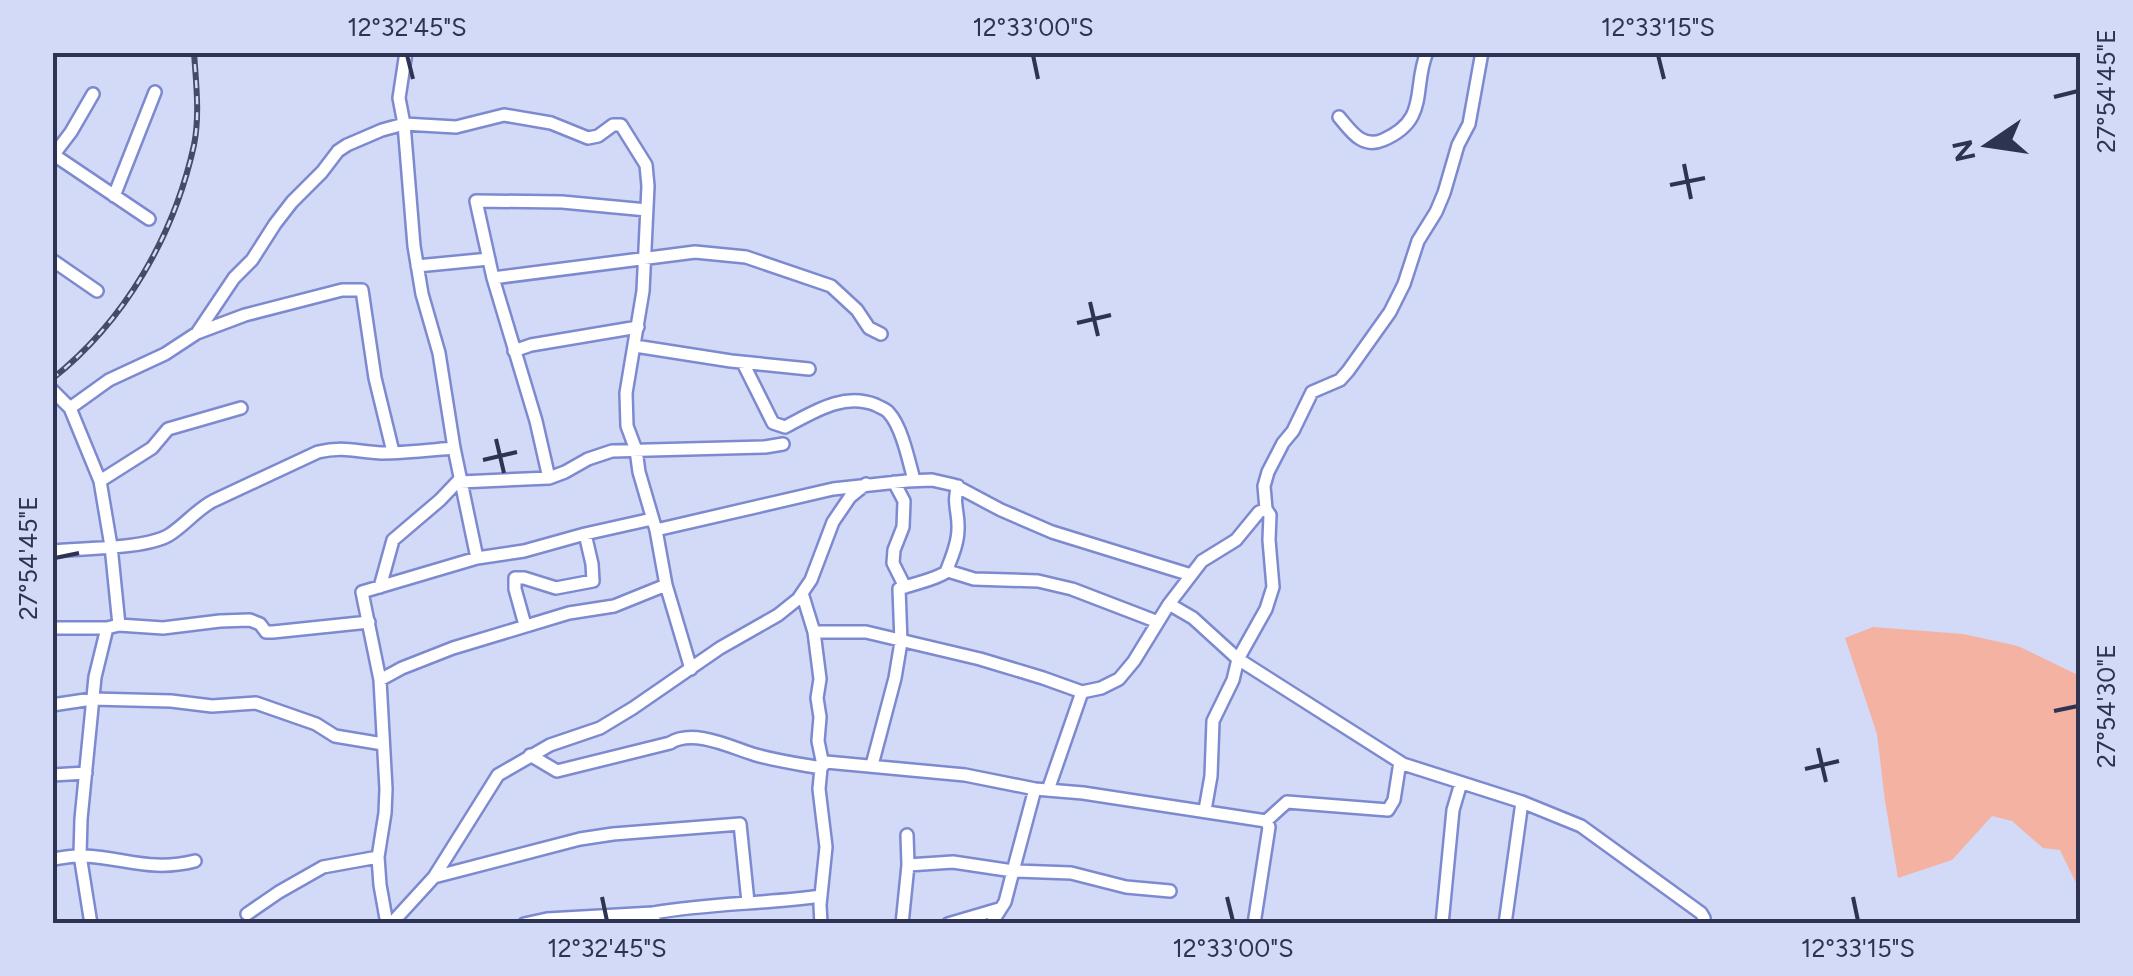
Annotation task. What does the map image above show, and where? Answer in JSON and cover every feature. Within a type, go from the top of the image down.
[{"type":"street","points":[[406,52],[398,98],[404,124],[417,266],[438,353],[477,558]]},
{"type":"street","points":[[1338,117],[1365,143],[1375,144],[1404,128],[1418,102],[1427,52]]},
{"type":"street","points":[[1205,810],[1214,722],[1233,680],[1238,658],[1271,598],[1270,515],[1264,486],[1268,472],[1310,394],[1348,372],[1390,312],[1418,241],[1436,212],[1469,124],[1482,52]]},
{"type":"street","points":[[114,196],[154,92]]},
{"type":"street","points":[[93,94],[53,156],[149,219]]},
{"type":"street","points":[[197,333],[274,224],[338,151],[404,124],[456,127],[504,115],[551,123],[588,138],[613,125],[622,125],[646,165],[648,186],[643,291],[626,393],[628,426],[666,585],[691,669]]},
{"type":"street","points":[[549,478],[493,278],[476,201],[562,202],[647,210]]},
{"type":"street","points":[[493,278],[696,252],[746,257],[831,286],[857,310],[869,328],[882,334]]},
{"type":"street","points":[[417,266],[489,259]]},
{"type":"street","points":[[52,260],[97,291]]},
{"type":"street","points":[[70,408],[109,380],[165,354],[197,333],[245,315],[342,290],[362,290],[375,378],[392,452]]},
{"type":"street","points":[[514,351],[638,327]]},
{"type":"street","points":[[635,346],[810,369]]},
{"type":"street","points":[[744,362],[773,423],[786,427],[839,401],[864,400],[888,410],[903,437],[914,480]]},
{"type":"street","points":[[52,390],[70,408],[100,481],[111,546],[113,627],[92,699],[80,856],[91,924]]},
{"type":"street","points":[[100,481],[152,448],[168,429],[241,408]]},
{"type":"street","points":[[380,587],[393,540],[460,480],[549,478],[612,451],[783,444]]},
{"type":"street","points":[[52,550],[151,542],[168,536],[213,501],[318,452],[454,448]]},
{"type":"street","points":[[389,924],[378,857],[385,814],[380,680],[362,592],[477,558],[584,534],[670,524],[866,484],[914,480],[958,486],[1052,532],[1192,575]]},
{"type":"street","points":[[894,482],[904,501],[903,527],[893,563],[905,587]]},
{"type":"street","points":[[389,924],[434,877],[498,775],[550,745],[600,728],[720,648],[778,616],[811,580],[833,522],[850,497],[866,484]]},
{"type":"street","points":[[948,571],[959,534],[953,499],[958,486]]},
{"type":"street","points":[[814,632],[866,632],[980,659],[1082,692],[1101,688],[1119,679],[1134,662],[1202,562],[1236,540],[1266,509]]},
{"type":"street","points":[[526,625],[515,578],[556,588],[593,581],[584,534]]},
{"type":"street","points":[[872,766],[902,642],[899,590],[948,571],[974,579],[1038,580],[1158,622]]},
{"type":"street","points":[[380,680],[428,658],[526,625],[614,606],[666,585]]},
{"type":"street","points":[[802,593],[814,632],[820,680],[818,742],[826,847],[821,924]]},
{"type":"street","points":[[1170,604],[1238,658],[1411,768],[1522,802],[1581,826],[1700,914],[1704,924]]},
{"type":"street","points":[[52,628],[163,628],[250,620],[272,632],[369,622]]},
{"type":"street","points":[[992,924],[1005,902],[1041,790],[1082,692]]},
{"type":"street","points":[[52,705],[92,699],[212,706],[256,703],[316,724],[335,736],[383,744]]},
{"type":"street","points":[[530,755],[557,771],[677,739],[693,739],[822,766]]},
{"type":"street","points":[[822,766],[826,762],[965,775],[1041,790],[1266,821]]},
{"type":"street","points":[[1266,821],[1288,802],[1388,810],[1394,800],[1400,762]]},
{"type":"street","points":[[52,775],[86,773]]},
{"type":"street","points":[[1442,924],[1453,810],[1462,783]]},
{"type":"street","points":[[1506,924],[1522,802]]},
{"type":"street","points":[[1254,924],[1269,827],[1266,821]]},
{"type":"street","points":[[434,877],[580,839],[740,824],[748,902]]},
{"type":"street","points":[[902,924],[907,835]]},
{"type":"street","points":[[52,859],[80,856],[159,867],[195,861]]},
{"type":"street","points":[[247,914],[323,866],[378,857]]},
{"type":"street","points":[[908,865],[952,862],[1013,872],[1071,873],[1126,887],[1170,891]]},
{"type":"street","points":[[524,924],[547,919],[654,918],[686,907],[820,896]]},
{"type":"street","points":[[948,924],[999,910]]},
{"type":"shaded area","points":[[1873,627],[1963,634],[2018,646],[2080,676],[2080,923],[2076,883],[2060,850],[2043,848],[2012,821],[1992,816],[1952,860],[1898,878],[1877,734],[1845,638]]},
{"type":"railway","points":[[52,379],[102,331],[124,303],[160,244],[174,212],[196,134],[194,52]]}]
